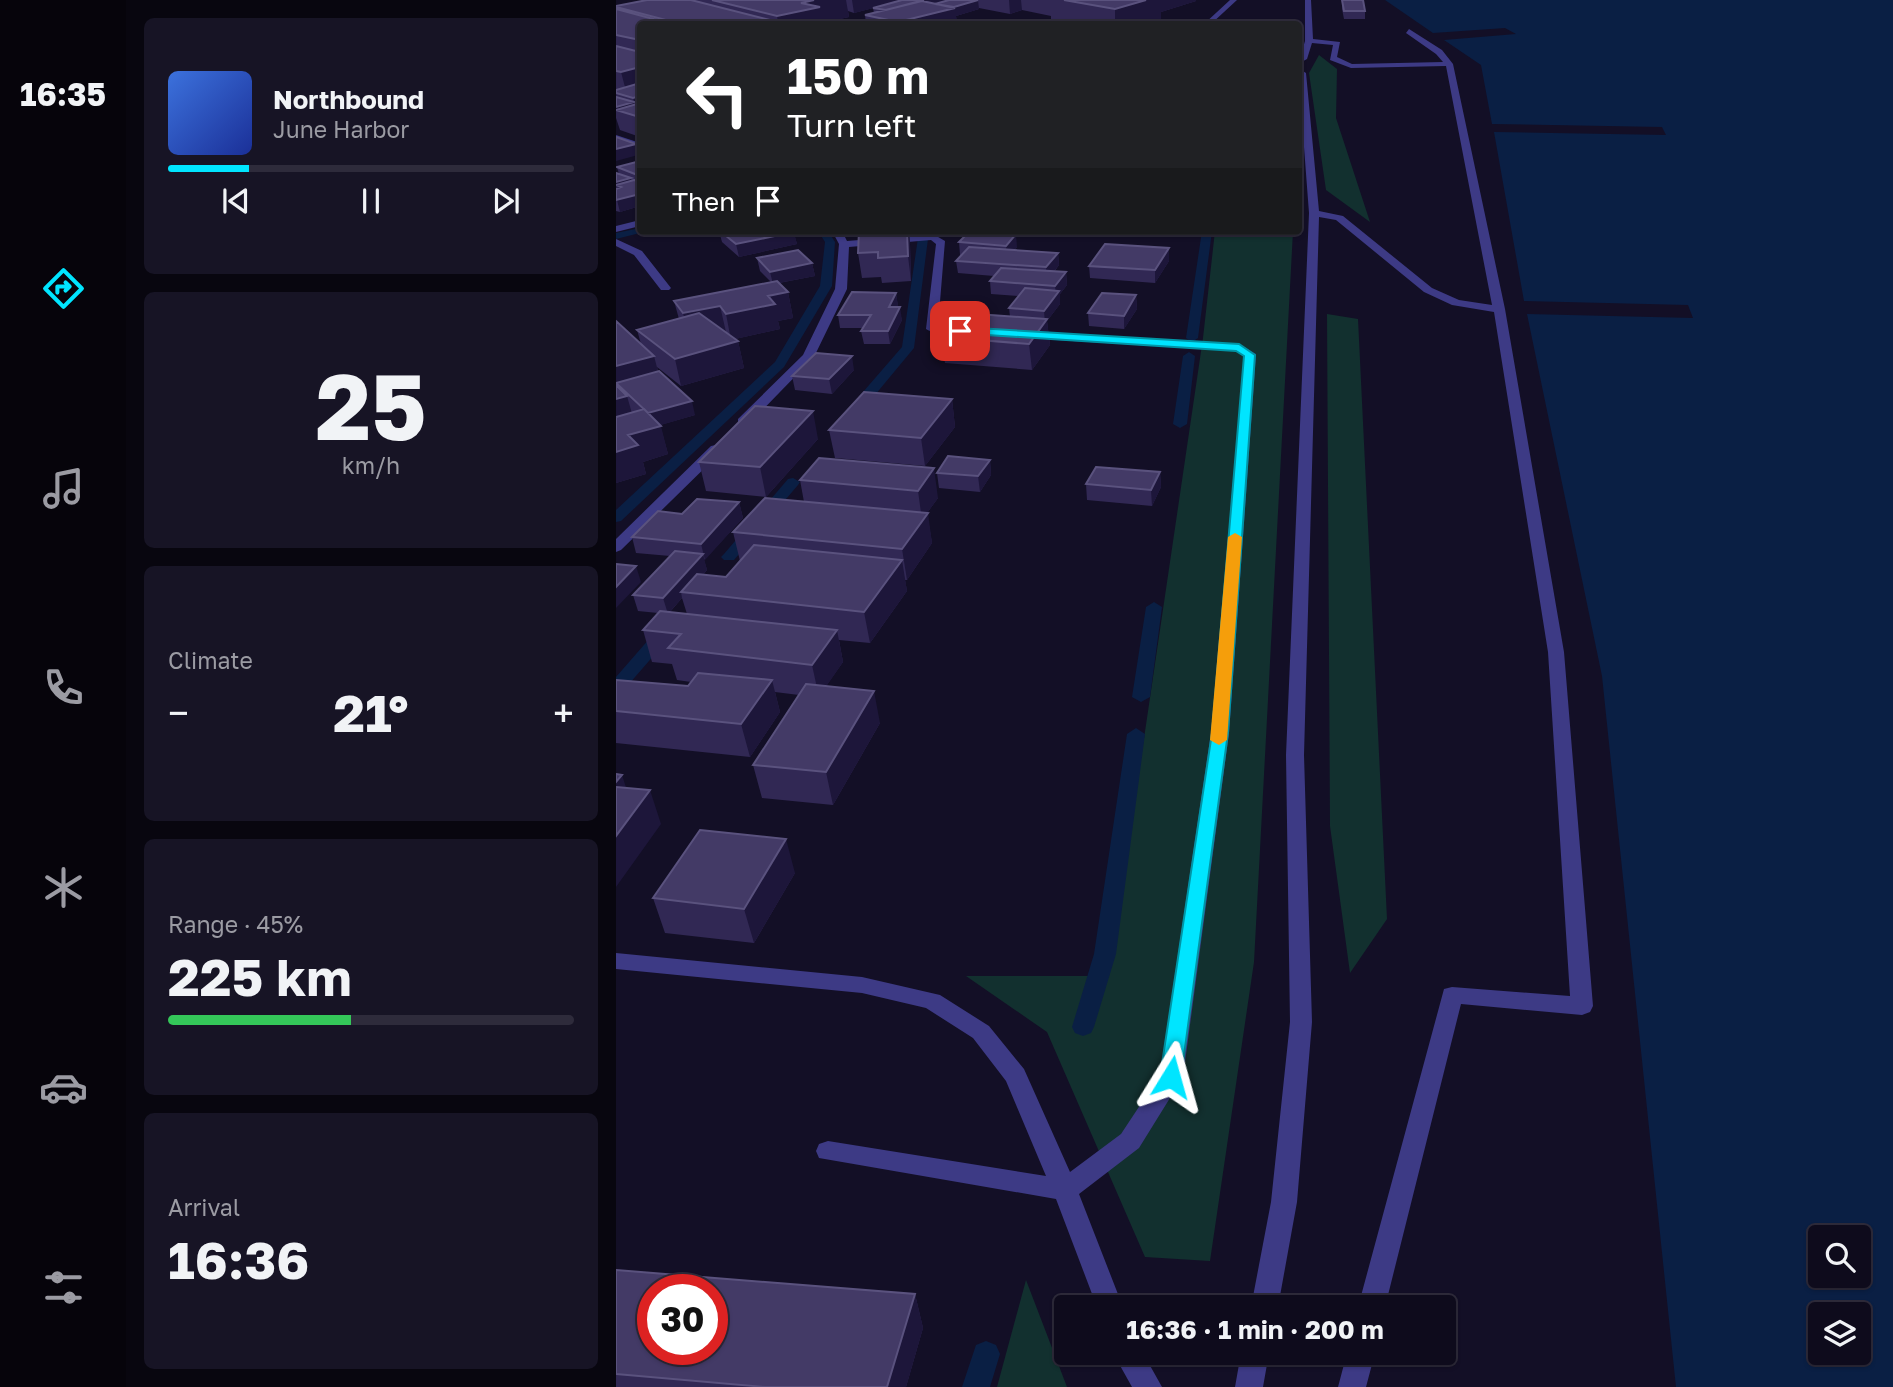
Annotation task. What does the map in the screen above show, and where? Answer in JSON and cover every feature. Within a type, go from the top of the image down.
[{"type":"street","points":[[1210,21],[1234,0]]},
{"type":"street","points":[[1302,60],[1309,41],[1308,0]]},
{"type":"street","points":[[1375,1295],[1452,995],[1582,1006],[1556,652],[1499,309],[1449,64],[1439,52],[1409,31]]},
{"type":"street","points":[[1309,41],[1337,44],[1333,58],[1351,66],[1449,64]]},
{"type":"street","points":[[1266,1295],[1284,1202],[1301,1022],[1295,755],[1314,213],[1302,73]]},
{"type":"street","points":[[616,138],[637,145]]},
{"type":"street","points":[[1314,213],[1339,218],[1428,290],[1456,303],[1499,309]]},
{"type":"street","points":[[616,219],[636,224]]},
{"type":"street","points":[[616,229],[636,224]]},
{"type":"street","points":[[616,547],[808,357],[841,289],[844,244],[839,235]]},
{"type":"street","points":[[844,244],[933,237],[941,243],[932,329],[974,331]]},
{"type":"street","points":[[616,242],[638,253],[665,288]]},
{"type":"street","points":[[828,1151],[1065,1190],[1130,1140],[1171,1077],[1220,733],[1250,355],[1239,348],[1016,334]]},
{"type":"street","points":[[616,961],[862,985],[932,1001],[981,1032],[1016,1076],[1065,1190],[1105,1295]]},
{"type":"street","points":[[1134,1365],[1148,1387]]},
{"type":"street","points":[[1249,1387],[1253,1365]]},
{"type":"street","points":[[1352,1387],[1358,1365]]},
{"type":"green space","points":[[1319,55],[1337,69],[1336,118],[1370,222],[1326,190],[1309,73]]},
{"type":"green space","points":[[1215,235],[1293,235],[1254,962],[1210,1261],[1145,1257],[1047,1032],[966,976],[1109,976],[1203,338]]},
{"type":"green space","points":[[1327,314],[1358,319],[1387,919],[1350,973],[1330,826]]},
{"type":"green space","points":[[1026,1280],[1054,1353],[1054,1365],[1059,1365],[1067,1387],[997,1387]]},
{"type":"water","points":[[1385,0],[1893,0],[1893,1387],[1676,1387],[1602,676],[1527,314],[1693,318],[1688,305],[1524,301],[1494,132],[1666,135],[1662,127],[1492,124],[1481,65],[1444,40],[1516,34],[1505,28],[1433,33]]},
{"type":"building","points":[[647,0],[691,0],[774,21],[670,21],[616,6]]},
{"type":"building","points":[[712,0],[814,0],[801,3],[820,7],[777,16]]},
{"type":"building","points":[[902,0],[924,0],[886,10],[873,8]]},
{"type":"building","points":[[949,0],[978,0],[954,7],[935,4]]},
{"type":"building","points":[[1064,0],[1146,0],[1115,9]]},
{"type":"building","points":[[1342,0],[1363,0],[1365,11],[1344,11]]},
{"type":"building","points":[[922,1],[955,8],[902,21],[865,15]]},
{"type":"building","points":[[616,9],[661,21],[637,21],[637,39],[616,35]]},
{"type":"building","points":[[616,46],[637,51],[637,68],[616,71]]},
{"type":"building","points":[[637,84],[637,97],[616,93],[616,90]]},
{"type":"building","points":[[616,97],[634,102],[616,107]]},
{"type":"building","points":[[637,104],[637,116],[616,110]]},
{"type":"building","points":[[616,137],[636,144],[616,149]]},
{"type":"building","points":[[637,162],[637,175],[617,167]]},
{"type":"building","points":[[616,173],[631,178],[616,182]]},
{"type":"building","points":[[637,181],[637,195],[616,200],[616,189],[621,187],[616,185]]},
{"type":"building","points":[[725,235],[780,235],[736,244]]},
{"type":"building","points":[[859,235],[907,235],[908,256],[878,258],[878,252],[858,253]]},
{"type":"building","points":[[966,235],[1015,235],[1006,246],[959,242]]},
{"type":"building","points":[[1105,244],[1169,248],[1155,270],[1089,266]]},
{"type":"building","points":[[969,247],[1058,253],[1046,267],[956,261]]},
{"type":"building","points":[[798,250],[812,263],[770,272],[757,258]]},
{"type":"building","points":[[1001,268],[1066,272],[1055,286],[990,281]]},
{"type":"building","points":[[777,281],[788,292],[768,296],[775,304],[726,314],[720,306],[683,313],[674,301]]},
{"type":"building","points":[[1025,288],[1059,291],[1044,311],[1009,308]]},
{"type":"building","points":[[852,292],[896,293],[889,307],[900,307],[888,331],[861,331],[871,315],[838,315]]},
{"type":"building","points":[[1102,293],[1136,295],[1124,316],[1088,313]]},
{"type":"building","points":[[949,312],[1047,319],[1029,344],[941,337],[951,325],[938,325]]},
{"type":"building","points":[[699,313],[738,341],[675,359],[637,330]]},
{"type":"building","points":[[616,321],[654,356],[616,366]]},
{"type":"building","points":[[816,353],[852,356],[829,379],[792,376]]},
{"type":"building","points":[[659,371],[692,401],[648,413],[616,383]]},
{"type":"building","points":[[616,385],[627,396],[616,399]]},
{"type":"building","points":[[864,392],[952,399],[921,438],[829,430]]},
{"type":"building","points":[[755,406],[813,411],[760,467],[699,462]]},
{"type":"building","points":[[644,409],[661,426],[628,435],[638,445],[616,452],[616,417]]},
{"type":"building","points":[[948,456],[990,460],[978,476],[937,473]]},
{"type":"building","points":[[819,458],[934,468],[918,491],[800,480]]},
{"type":"building","points":[[1096,467],[1160,472],[1151,490],[1086,484]]},
{"type":"building","points":[[765,498],[928,513],[902,549],[733,532]]},
{"type":"building","points":[[697,499],[739,502],[701,544],[632,537],[658,511],[682,514]]},
{"type":"building","points":[[754,545],[902,560],[864,612],[681,592],[697,574],[726,577]]},
{"type":"building","points":[[675,551],[703,554],[663,598],[633,595]]},
{"type":"building","points":[[616,564],[636,566],[616,587]]},
{"type":"building","points":[[660,611],[837,630],[812,665],[668,648],[681,634],[643,630]]},
{"type":"building","points":[[698,673],[772,680],[741,724],[616,711],[616,680],[688,686]]},
{"type":"building","points":[[806,684],[874,691],[826,772],[753,765]]},
{"type":"building","points":[[616,787],[650,790],[616,836]]},
{"type":"building","points":[[700,830],[786,839],[744,909],[653,898]]},
{"type":"building","points":[[616,1270],[666,1274],[637,1274],[637,1365],[728,1365],[728,1279],[915,1294],[887,1387],[765,1387],[616,1374]]},
{"type":"waterway","points":[[616,236],[637,232]]},
{"type":"waterway","points":[[616,518],[780,364],[826,286],[830,242],[826,235]]},
{"type":"waterway","points":[[855,410],[908,348],[923,235]]},
{"type":"waterway","points":[[1192,338],[1206,235]]},
{"type":"waterway","points":[[1180,424],[1189,356]]},
{"type":"waterway","points":[[729,557],[793,482]]},
{"type":"waterway","points":[[1141,697],[1154,607]]},
{"type":"waterway","points":[[616,688],[663,634]]},
{"type":"waterway","points":[[1083,1027],[1105,954],[1136,734]]},
{"type":"waterway","points":[[976,1387],[986,1354]]},
{"type":"slow traffic","points":[[1219,740],[1235,537]]},
{"type":"route","points":[[960,331],[1239,348],[1250,355],[1220,733],[1171,1077]]}]
